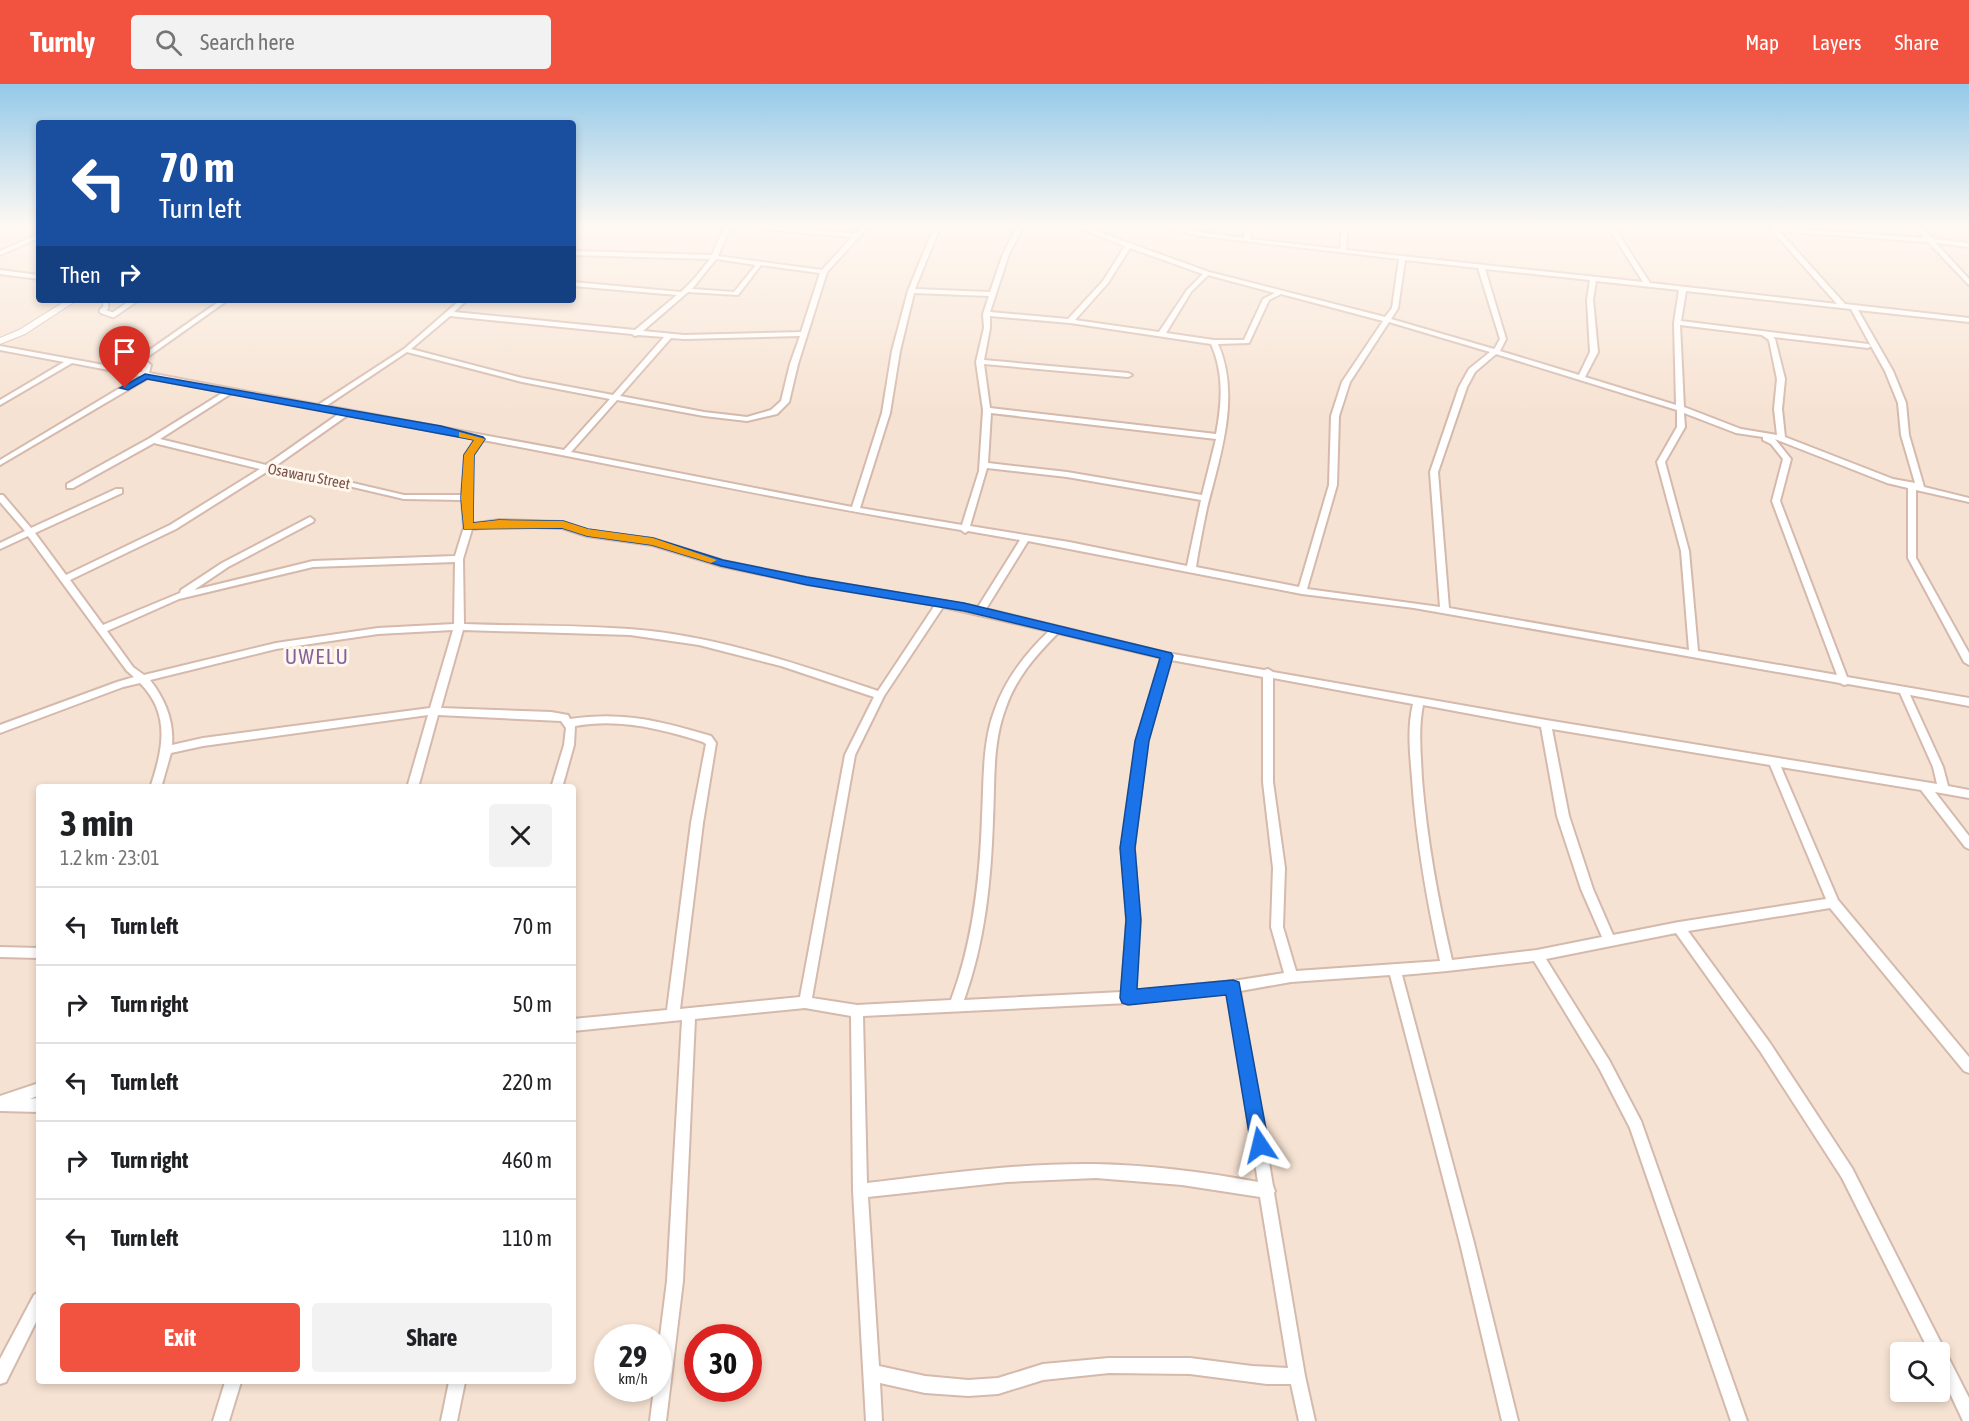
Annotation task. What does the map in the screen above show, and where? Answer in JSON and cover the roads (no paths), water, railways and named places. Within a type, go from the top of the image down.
[{"type":"street","points":[[647,289],[736,294],[740,289]]},
{"type":"street","points":[[635,334],[685,289]]},
{"type":"street","points":[[406,350],[522,380],[616,395],[704,414],[747,418],[774,412],[785,402],[803,334],[818,289]]},
{"type":"street","points":[[965,530],[983,465],[987,410],[980,362],[987,328],[986,314],[993,289]]},
{"type":"street","points":[[1070,321],[1099,289]]},
{"type":"street","points":[[1162,333],[1191,289]]},
{"type":"street","points":[[1271,289],[1495,351],[1679,408],[1739,431],[1781,438],[1868,473],[1969,500]]},
{"type":"street","points":[[1302,591],[1333,485],[1335,416],[1346,382],[1389,320],[1398,289]]},
{"type":"street","points":[[1446,611],[1434,472],[1463,387],[1478,363],[1495,351],[1503,339],[1488,289]]},
{"type":"street","points":[[1581,378],[1594,352],[1590,300],[1592,289]]},
{"type":"street","points":[[1683,289],[1677,323],[1681,427],[1661,462],[1684,551],[1694,655]]},
{"type":"street","points":[[1696,289],[1969,320]]},
{"type":"street","points":[[1828,289],[1842,305]]},
{"type":"street","points":[[855,510],[886,412],[896,351],[911,291],[991,294]]},
{"type":"street","points":[[986,314],[1070,321],[1214,342],[1247,342],[1266,299],[1281,292]]},
{"type":"street","points":[[0,340],[22,332],[68,303]]},
{"type":"street","points":[[105,303],[106,307],[102,311],[112,315],[130,303]]},
{"type":"street","points":[[0,463],[145,376],[147,368],[142,362],[143,357],[221,303]]},
{"type":"street","points":[[320,407],[406,350],[461,303]]},
{"type":"street","points":[[1853,308],[1889,371],[1902,403],[1905,435],[1916,486],[1912,558],[1969,662]]},
{"type":"street","points":[[450,314],[669,336],[803,334]]},
{"type":"street","points":[[1677,323],[1868,346]]},
{"type":"street","points":[[1762,334],[1772,339],[1781,379],[1778,409],[1781,438]]},
{"type":"street","points":[[566,453],[669,336]]},
{"type":"street","points":[[1191,570],[1220,438],[1224,406],[1222,368],[1214,342]]},
{"type":"street","points":[[0,348],[480,439],[566,453],[855,510],[1302,591],[1446,611],[1969,702]]},
{"type":"street","points":[[0,403],[71,361]]},
{"type":"street","points":[[980,362],[1128,375]]},
{"type":"street","points":[[70,486],[153,440],[229,392]]},
{"type":"street","points":[[987,410],[1220,438]]},
{"type":"street","points":[[65,579],[173,527],[267,468],[346,413]]},
{"type":"street","points":[[1770,437],[1766,438],[1774,442],[1787,459],[1776,501],[1844,682]]},
{"type":"street","points":[[413,784],[459,627],[459,559],[468,526],[466,498],[469,455],[480,439]]},
{"type":"street","name":"Osawaru Street","points":[[153,440],[267,468],[404,497],[466,498]]},
{"type":"street","points":[[983,465],[1046,469],[1089,479],[1205,498]]},
{"type":"street","points":[[0,546],[119,491]]},
{"type":"street","points":[[0,497],[31,533],[130,669],[144,678],[158,698],[166,726],[167,750],[156,784]]},
{"type":"street","points":[[103,629],[176,597],[225,565],[310,520]]},
{"type":"street","points":[[468,526],[499,523],[563,525],[587,532],[653,542],[721,563],[980,611],[1167,656],[1268,672],[1546,724],[1969,794]]},
{"type":"street","points":[[980,611],[1025,539]]},
{"type":"street","points":[[176,597],[313,564],[459,559]]},
{"type":"street","points":[[805,1002],[850,755],[863,724],[880,695],[940,604]]},
{"type":"street","points":[[0,729],[98,691],[144,678],[296,643],[378,630],[459,627],[630,632],[699,642],[783,663],[880,695]]},
{"type":"street","points":[[955,1007],[966,981],[986,869],[996,722],[1009,688],[1028,657],[1055,630]]},
{"type":"street","points":[[1128,998],[1133,920],[1128,848],[1142,741],[1167,656]]},
{"type":"street","points":[[1268,672],[1268,782],[1279,868],[1277,927],[1291,977]]},
{"type":"street","points":[[1904,692],[1941,774],[1943,789]]},
{"type":"street","points":[[1419,700],[1414,717],[1418,792],[1436,916],[1447,966]]},
{"type":"street","points":[[167,750],[203,742],[433,711],[551,716],[564,718],[571,727],[569,745],[557,784]]},
{"type":"street","points":[[568,723],[596,717],[639,719],[707,739],[711,743],[697,823],[673,1016]]},
{"type":"street","points":[[1546,724],[1563,816],[1587,889],[1610,941]]},
{"type":"street","points":[[1774,762],[1833,903],[1969,1067]]},
{"type":"street","points":[[1925,788],[1969,844]]},
{"type":"street","points":[[576,1025],[805,1002],[857,1011],[1128,998],[1233,987],[1291,977],[1395,971],[1537,955],[1678,927],[1833,903]]},
{"type":"street","points":[[1678,927],[1765,1047],[1847,1173],[1932,1342]]},
{"type":"street","points":[[0,952],[36,953]]},
{"type":"street","points":[[1537,955],[1604,1064],[1636,1126],[1739,1421]]},
{"type":"street","points":[[1395,971],[1467,1243],[1510,1421]]},
{"type":"street","points":[[1233,987],[1297,1376],[1307,1421]]},
{"type":"street","points":[[857,1011],[860,1191],[874,1421]]},
{"type":"street","points":[[658,1421],[675,1281],[689,1014]]},
{"type":"street","points":[[0,1105],[36,1090]]},
{"type":"street","points":[[0,1105],[36,1105]]},
{"type":"street","points":[[860,1191],[973,1178],[1095,1171],[1211,1180],[1268,1191]]},
{"type":"street","points":[[0,1376],[36,1306]]},
{"type":"street","points":[[870,1372],[932,1387],[984,1388],[1042,1372],[1142,1366],[1175,1365],[1273,1377],[1297,1376]]},
{"type":"street","points":[[1950,1377],[1969,1416]]},
{"type":"street","points":[[221,1421],[233,1384]]},
{"type":"street","points":[[449,1421],[457,1384]]},
{"type":"district","name":"UWELU","points":[[317,656]]}]
